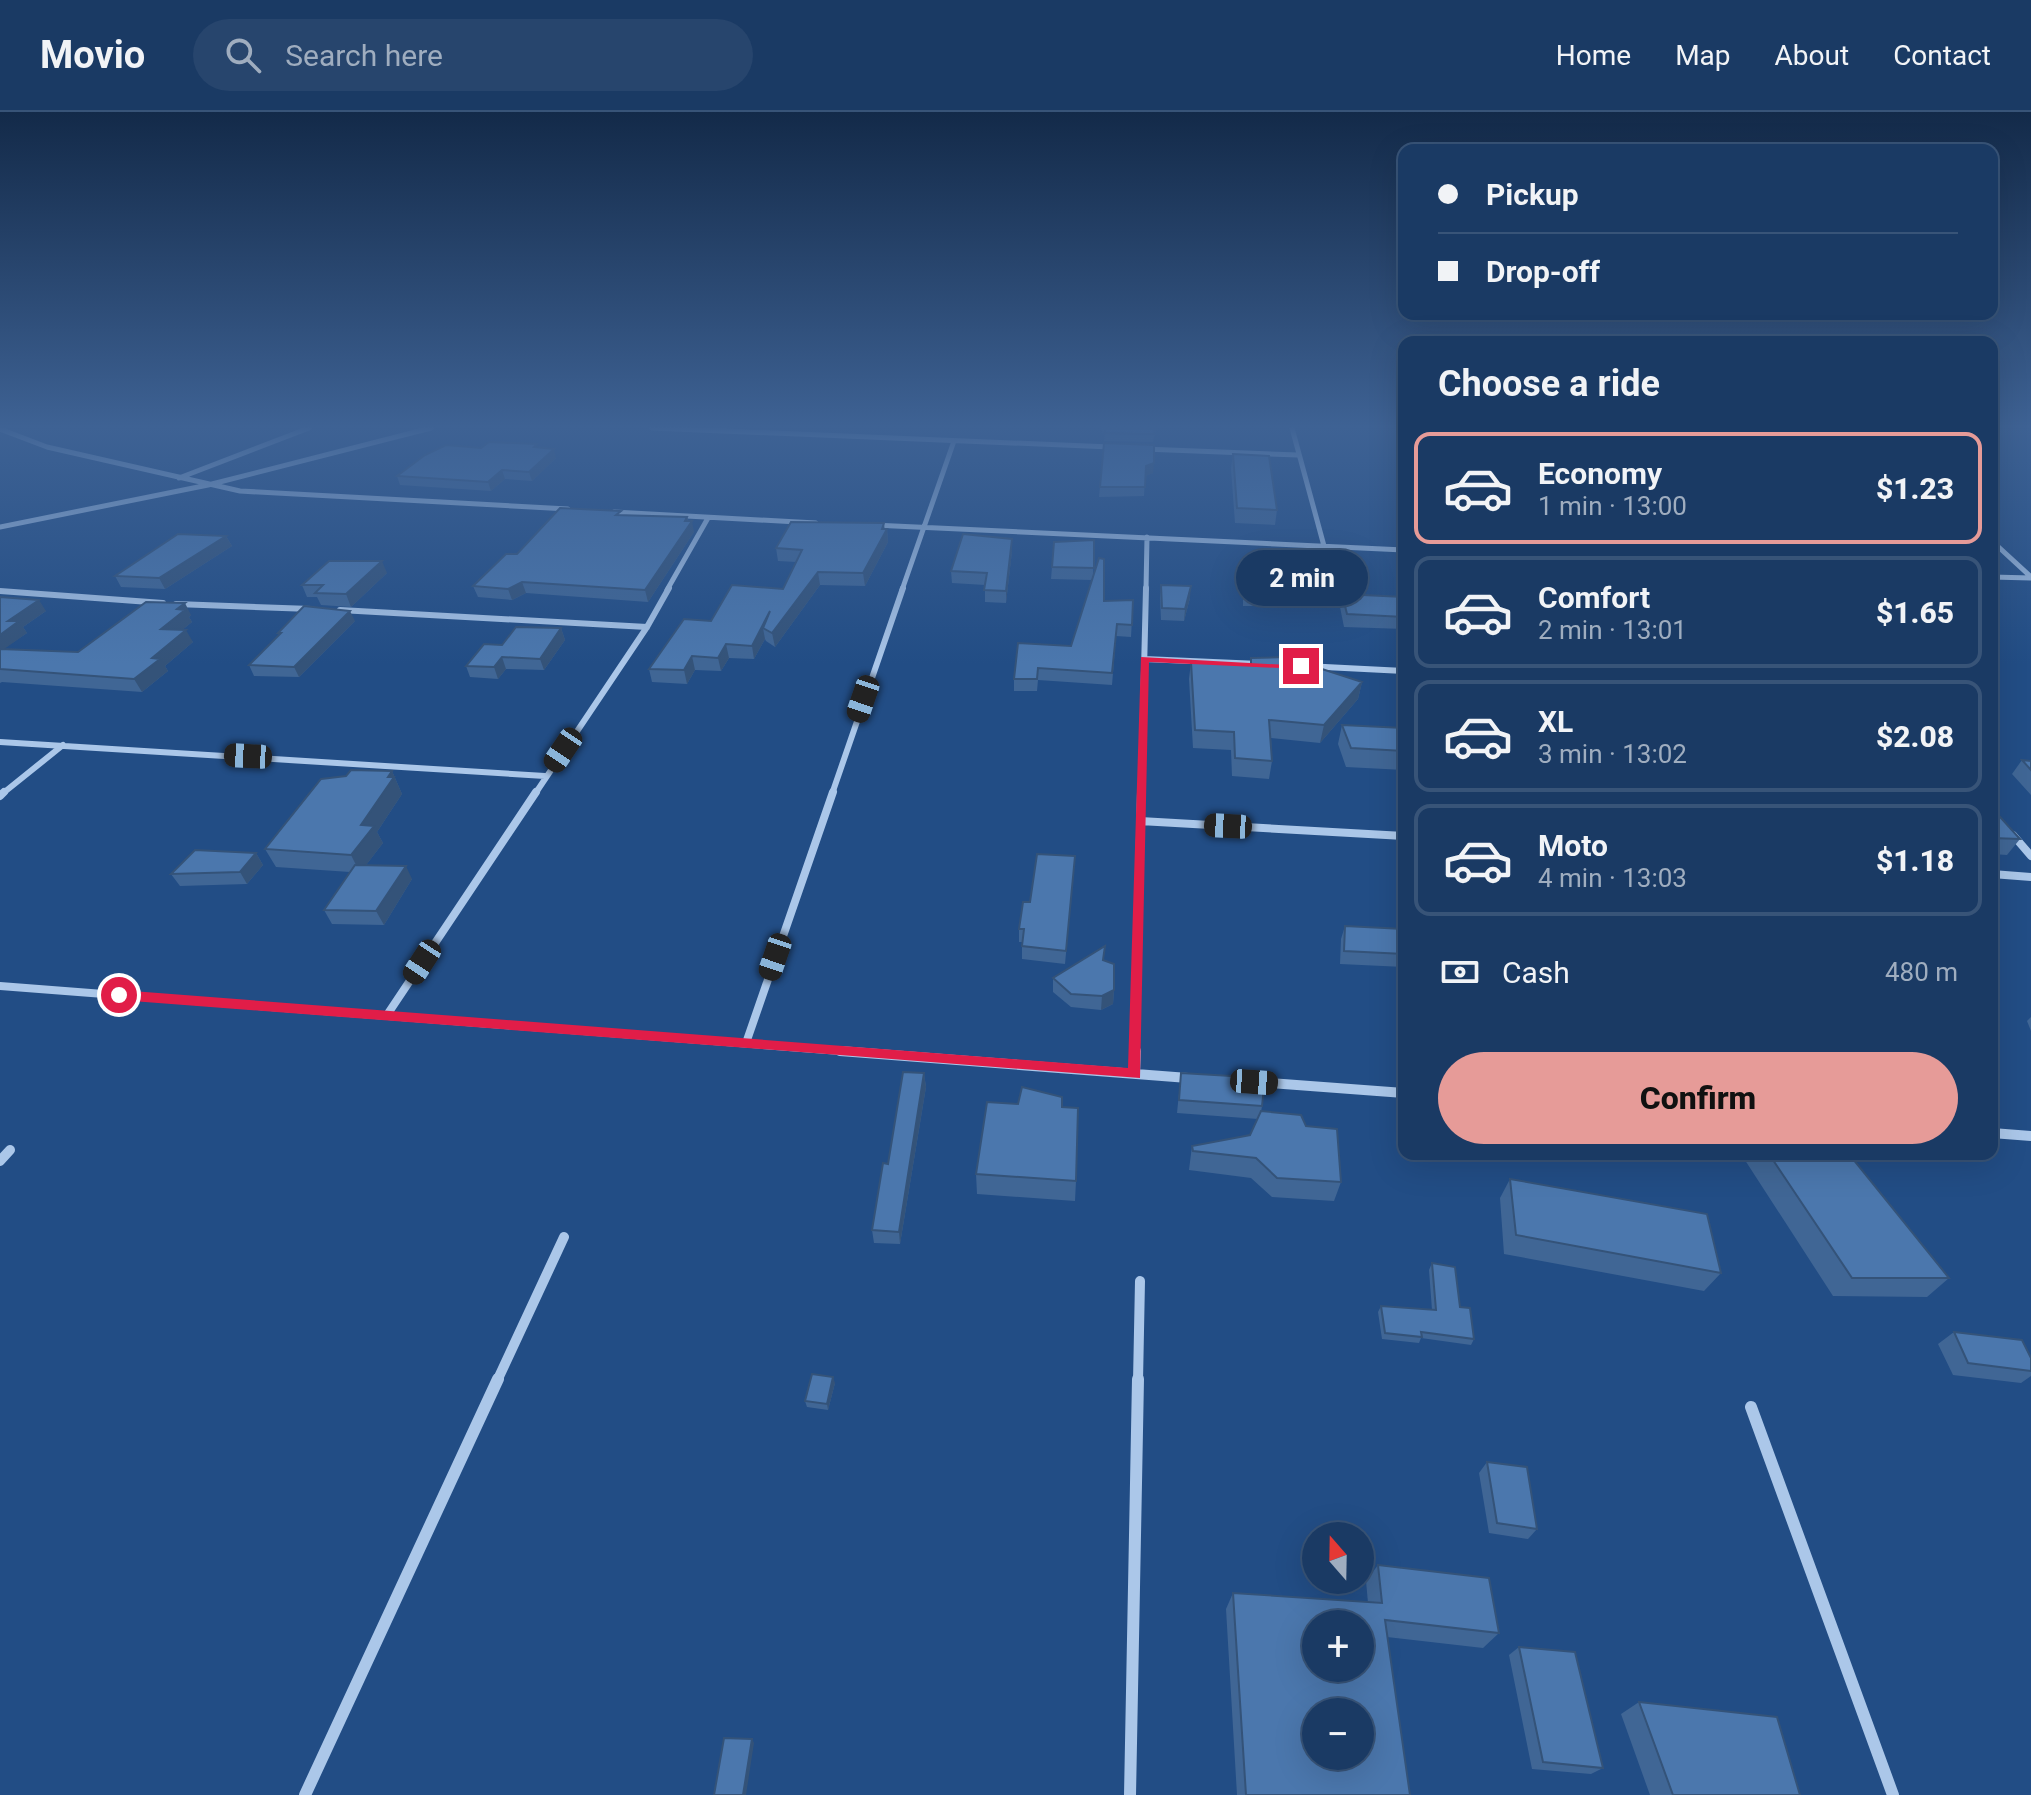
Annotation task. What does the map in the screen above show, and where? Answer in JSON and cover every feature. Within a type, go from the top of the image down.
[{"type":"street","points":[[0,527],[101,507]]},
{"type":"street","points":[[507,507],[575,510]]},
{"type":"street","points":[[746,1043],[930,507]]},
{"type":"street","points":[[1313,507],[1324,546]]},
{"type":"street","points":[[605,512],[831,523]]},
{"type":"street","points":[[387,1015],[647,627],[708,518]]},
{"type":"street","points":[[861,524],[1398,550]]},
{"type":"street","points":[[1135,1074],[1147,537]]},
{"type":"street","points":[[1998,547],[2031,578]]},
{"type":"street","points":[[1998,577],[2031,578]]},
{"type":"street","points":[[0,591],[193,605],[319,609]]},
{"type":"street","points":[[335,610],[647,627]]},
{"type":"street","points":[[1144,659],[1269,665]]},
{"type":"street","points":[[1301,666],[1398,671]]},
{"type":"street","points":[[0,742],[545,776]]},
{"type":"street","points":[[0,796],[63,745]]},
{"type":"street","points":[[1140,821],[1398,836]]},
{"type":"street","points":[[2002,822],[2031,856]]},
{"type":"street","points":[[1998,874],[2031,877]]},
{"type":"street","points":[[0,986],[1198,1078]]},
{"type":"street","points":[[1246,1082],[1398,1093]]},
{"type":"street","points":[[1998,1133],[2031,1136]]},
{"type":"street","points":[[0,1161],[10,1150]]},
{"type":"street","points":[[305,1795],[564,1237]]},
{"type":"street","points":[[1130,1795],[1140,1281]]},
{"type":"street","points":[[1751,1407],[1893,1795]]},
{"type":"building","points":[[1276,507],[1277,510],[1237,508]]},
{"type":"building","points":[[560,508],[621,511],[616,515],[687,517],[685,521],[692,521],[645,590],[522,582],[508,589],[473,586],[506,554],[517,554]]},
{"type":"building","points":[[791,522],[884,523],[882,529],[887,529],[863,573],[818,572],[772,633],[763,628],[770,611],[752,646],[726,644],[718,658],[692,656],[684,670],[649,669],[684,619],[711,621],[732,585],[783,589],[802,550],[776,548]]},
{"type":"building","points":[[178,534],[226,536],[159,578],[115,576]]},
{"type":"building","points":[[963,534],[1012,539],[1006,591],[984,590],[987,573],[951,571]]},
{"type":"building","points":[[1094,540],[1094,568],[1052,567],[1054,542]]},
{"type":"building","points":[[1099,558],[1104,559],[1104,601],[1133,600],[1132,625],[1117,624],[1112,673],[1038,668],[1037,679],[1014,679],[1018,643],[1071,646]]},
{"type":"building","points":[[329,561],[382,561],[346,594],[315,593],[323,585],[302,585]]},
{"type":"building","points":[[1245,573],[1263,573],[1271,594],[1245,594]]},
{"type":"building","points":[[1161,585],[1191,586],[1185,609],[1162,608]]},
{"type":"building","points":[[1342,594],[1398,597],[1398,617],[1347,614]]},
{"type":"building","points":[[0,597],[39,600],[8,621],[19,621],[0,635]]},
{"type":"building","points":[[146,602],[185,603],[177,609],[185,610],[161,629],[186,630],[152,658],[160,659],[134,679],[0,669],[0,649],[78,652]]},
{"type":"building","points":[[304,606],[350,611],[294,667],[249,665],[281,633],[278,633]]},
{"type":"building","points":[[516,627],[561,628],[540,659],[502,657],[494,667],[466,666],[484,644],[502,645]]},
{"type":"building","points":[[1285,657],[1362,682],[1324,725],[1269,720],[1272,761],[1235,758],[1234,732],[1195,730],[1191,662],[1251,665],[1251,658]]},
{"type":"building","points":[[1342,725],[1398,728],[1398,751],[1351,748]]},
{"type":"building","points":[[2022,760],[2031,761],[2031,770]]},
{"type":"building","points":[[351,770],[392,771],[388,777],[394,777],[361,825],[374,826],[351,855],[265,849],[321,779],[346,776]]},
{"type":"building","points":[[1998,815],[2020,839],[1998,838]]},
{"type":"building","points":[[195,850],[256,853],[240,872],[171,874]]},
{"type":"building","points":[[1037,854],[1075,856],[1066,951],[1022,946],[1024,929],[1019,929],[1023,902],[1030,902]]},
{"type":"building","points":[[355,865],[406,866],[376,911],[324,910]]},
{"type":"building","points":[[1345,926],[1398,929],[1398,954],[1344,951]]},
{"type":"building","points":[[1105,946],[1103,960],[1114,964],[1114,990],[1102,996],[1071,994],[1053,978]]},
{"type":"building","points":[[903,1072],[924,1073],[899,1232],[872,1230],[883,1163],[888,1164]]},
{"type":"building","points":[[1181,1073],[1265,1078],[1262,1106],[1179,1100]]},
{"type":"building","points":[[1022,1087],[1062,1097],[1062,1107],[1078,1108],[1076,1181],[976,1174],[987,1102],[1018,1104]]},
{"type":"building","points":[[1261,1111],[1301,1115],[1306,1126],[1337,1129],[1341,1182],[1277,1178],[1256,1158],[1193,1151],[1192,1146],[1250,1135]]},
{"type":"building","points":[[1773,1160],[1854,1160],[1949,1278],[1852,1278]]},
{"type":"building","points":[[1510,1179],[1707,1214],[1721,1273],[1516,1235]]},
{"type":"building","points":[[1432,1263],[1455,1267],[1460,1307],[1470,1308],[1474,1339],[1421,1332],[1422,1337],[1385,1333],[1381,1306],[1436,1310]]},
{"type":"building","points":[[1954,1332],[2022,1340],[2031,1358],[2031,1371],[1968,1363]]},
{"type":"building","points":[[812,1374],[833,1377],[827,1404],[805,1401]]},
{"type":"building","points":[[1487,1462],[1527,1467],[1537,1529],[1497,1523]]},
{"type":"building","points":[[1378,1565],[1489,1578],[1499,1633],[1385,1620],[1410,1795],[1246,1795],[1233,1593],[1382,1603]]},
{"type":"building","points":[[1519,1647],[1575,1652],[1603,1768],[1543,1762]]},
{"type":"building","points":[[1639,1702],[1777,1717],[1800,1795],[1673,1795]]},
{"type":"building","points":[[724,1738],[752,1739],[743,1795],[714,1795]]},
{"type":"route","points":[[119,995],[1135,1074],[1144,659],[1301,666]]}]
